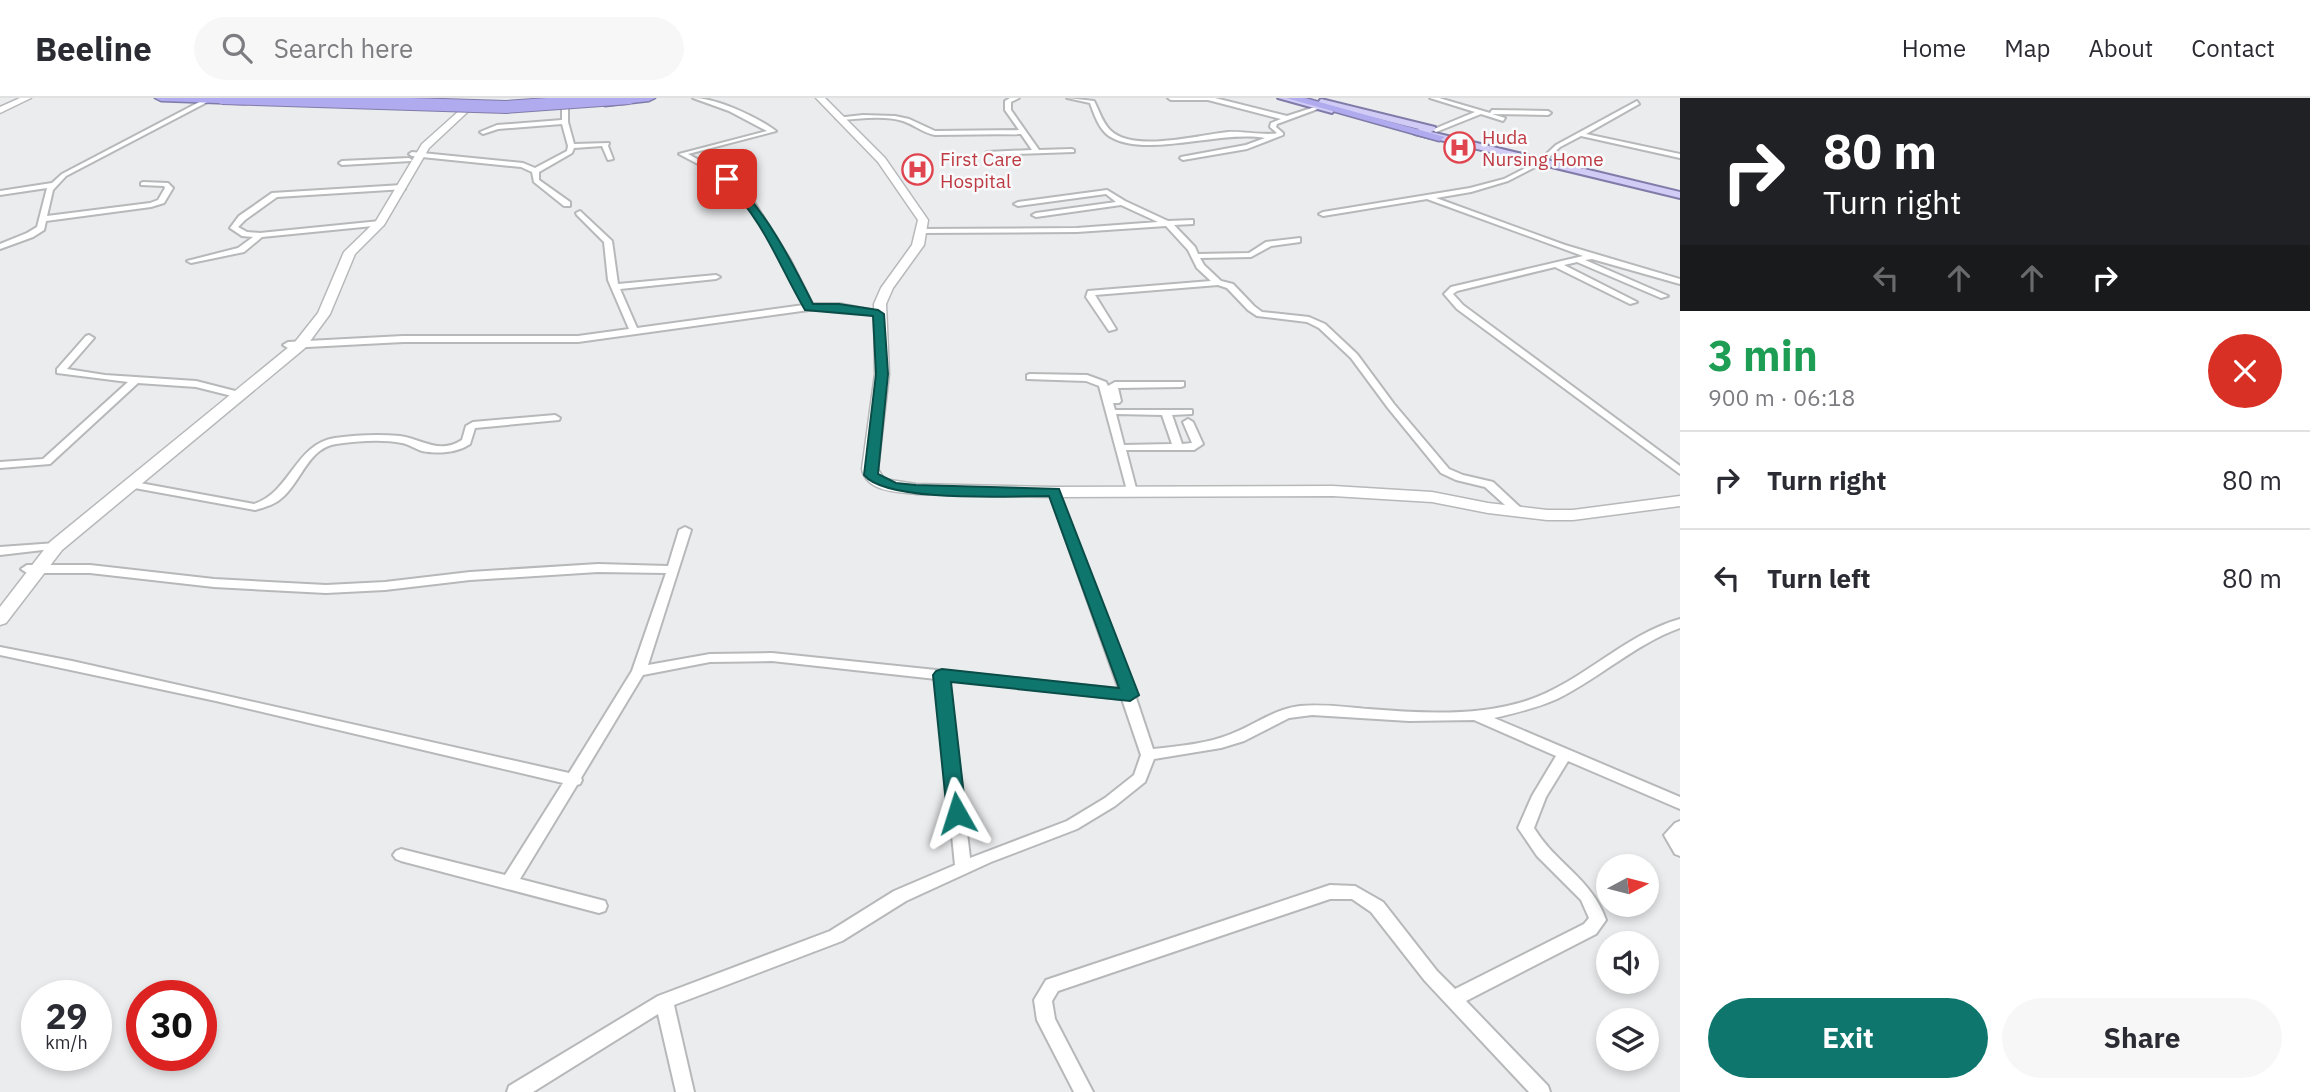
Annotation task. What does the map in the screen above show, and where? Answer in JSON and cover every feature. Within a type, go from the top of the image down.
[{"type":"highway","points":[[161,98],[464,107],[565,106],[632,99]]},
{"type":"highway","points":[[222,98],[506,107],[649,98]]},
{"type":"highway","points":[[296,98],[464,107],[604,98]]},
{"type":"highway","points":[[1292,98],[1434,132]]},
{"type":"main road","points":[[1283,98],[1434,132]]},
{"type":"main road","points":[[1303,98],[1680,193]]},
{"type":"street","points":[[0,108],[20,98]]},
{"type":"street","points":[[0,108],[27,98]]},
{"type":"street","points":[[696,98],[731,110],[774,131],[682,153],[719,173],[744,193],[786,260],[809,307]]},
{"type":"street","points":[[820,98],[882,160],[920,220],[918,245],[887,288],[878,314],[882,374],[871,475],[887,485],[916,489],[1054,492],[1358,493],[1432,497],[1519,512],[1573,515],[1680,501]]},
{"type":"street","points":[[1016,98],[1007,104],[1022,132],[1037,152]]},
{"type":"street","points":[[1070,98],[1092,102],[1108,131],[1128,142],[1148,143],[1243,132],[1270,137]]},
{"type":"street","points":[[1171,98],[1214,99],[1287,118]]},
{"type":"street","points":[[1433,98],[1503,118]]},
{"type":"street","points":[[0,247],[37,231],[53,185],[64,175],[211,99]]},
{"type":"street","points":[[1472,102],[1481,112]]},
{"type":"street","points":[[1323,214],[1429,198],[1506,180],[1543,160],[1558,146],[1578,134],[1637,103]]},
{"type":"street","points":[[342,163],[413,156],[515,164],[535,171],[568,154],[571,146],[565,122],[565,106]]},
{"type":"street","points":[[0,551],[50,546],[129,484],[294,345],[320,309],[338,256],[376,223],[422,141],[464,107]]},
{"type":"street","points":[[1184,158],[1247,147],[1281,134],[1272,125],[1320,107]]},
{"type":"street","points":[[1434,132],[1481,112],[1548,113]]},
{"type":"street","points":[[839,118],[877,116],[904,119],[925,131],[935,133],[1022,132]]},
{"type":"street","points":[[483,132],[497,127],[565,122]]},
{"type":"street","points":[[1578,134],[1680,156]]},
{"type":"street","points":[[571,146],[606,144],[610,159]]},
{"type":"street","points":[[989,153],[1072,151]]},
{"type":"street","points":[[535,171],[536,181],[567,204]]},
{"type":"street","points":[[43,219],[151,205],[161,201],[169,188],[166,184],[143,184]]},
{"type":"street","points":[[0,193],[53,185]]},
{"type":"street","points":[[376,223],[260,234],[245,234],[234,228],[235,224],[275,195],[398,187]]},
{"type":"street","points":[[1018,204],[1107,192],[1122,203],[1167,224],[1189,245],[1200,267],[1218,284]]},
{"type":"street","points":[[1429,198],[1536,238],[1680,282]]},
{"type":"street","points":[[1036,215],[1122,203]]},
{"type":"street","points":[[580,213],[608,241],[611,249],[610,271],[634,331]]},
{"type":"street","points":[[920,220],[1077,230],[1189,222]]},
{"type":"street","points":[[191,261],[241,250],[260,234]]},
{"type":"street","points":[[1195,256],[1251,256],[1269,244],[1297,240]]},
{"type":"street","points":[[1593,256],[1454,289],[1448,294],[1460,307],[1680,471]]},
{"type":"street","points":[[1578,260],[1664,296]]},
{"type":"street","points":[[1557,265],[1633,302]]},
{"type":"street","points":[[615,287],[716,277]]},
{"type":"street","points":[[1112,329],[1090,297],[1091,293],[1218,284],[1230,286],[1260,314],[1309,320],[1322,326],[1354,356],[1391,406],[1446,471],[1460,478],[1489,484],[1519,512]]},
{"type":"street","points":[[294,345],[402,339],[559,340],[809,307],[839,307],[878,314]]},
{"type":"street","points":[[89,338],[63,368],[105,378],[196,384],[235,393]]},
{"type":"street","points":[[1030,377],[1087,378],[1103,384],[1137,492]]},
{"type":"street","points":[[0,465],[46,462],[138,379]]},
{"type":"street","points":[[1137,492],[1113,386],[1181,384]]},
{"type":"street","points":[[0,605],[50,546],[113,485],[235,393]]},
{"type":"street","points":[[1119,412],[1166,412],[1188,417],[1197,446],[1128,447]]},
{"type":"street","points":[[1166,412],[1178,447]]},
{"type":"street","points":[[129,484],[254,508],[277,500],[314,449],[325,443],[394,439],[410,441],[424,448],[445,448],[467,441],[471,426],[477,424],[555,418]]},
{"type":"street","points":[[516,1092],[664,1001],[836,936],[900,896],[962,868],[1072,825],[1110,802],[1140,778],[1148,755],[1130,695],[1054,492]]},
{"type":"street","points":[[509,883],[575,780],[639,671],[685,530]]},
{"type":"street","points":[[32,568],[90,569],[214,583],[326,589],[598,568],[673,570]]},
{"type":"street","points":[[0,619],[32,568]]},
{"type":"street","points":[[1148,755],[1211,746],[1231,740],[1276,717],[1293,712],[1316,710],[1416,717],[1475,715],[1512,710],[1561,692],[1649,636],[1680,623]]},
{"type":"street","points":[[0,651],[139,678],[575,780]]},
{"type":"street","points":[[639,671],[710,658],[772,657],[1130,695]]},
{"type":"street","points":[[942,675],[962,868]]},
{"type":"street","points":[[1475,715],[1680,803]]},
{"type":"street","points":[[1453,999],[1590,929],[1598,920],[1596,910],[1584,894],[1541,851],[1526,828],[1528,816],[1565,753]]},
{"type":"street","points":[[1680,827],[1672,835],[1680,850]]},
{"type":"street","points":[[401,855],[598,906]]},
{"type":"street","points":[[1084,1092],[1046,1020],[1043,1000],[1052,985],[1330,892],[1355,893],[1377,907],[1453,999],[1541,1092]]},
{"type":"street","points":[[664,1001],[685,1092]]},
{"type":"place","name":"Huda Nursing Home","points":[[1459,148]]},
{"type":"place","name":"First Care Hospital","points":[[917,170]]},
{"type":"route","points":[[727,179],[750,201],[762,225],[786,260],[809,307],[839,307],[878,314],[882,374],[871,475],[879,482],[895,487],[916,489],[1054,492],[1130,695],[942,675],[957,813]]}]
